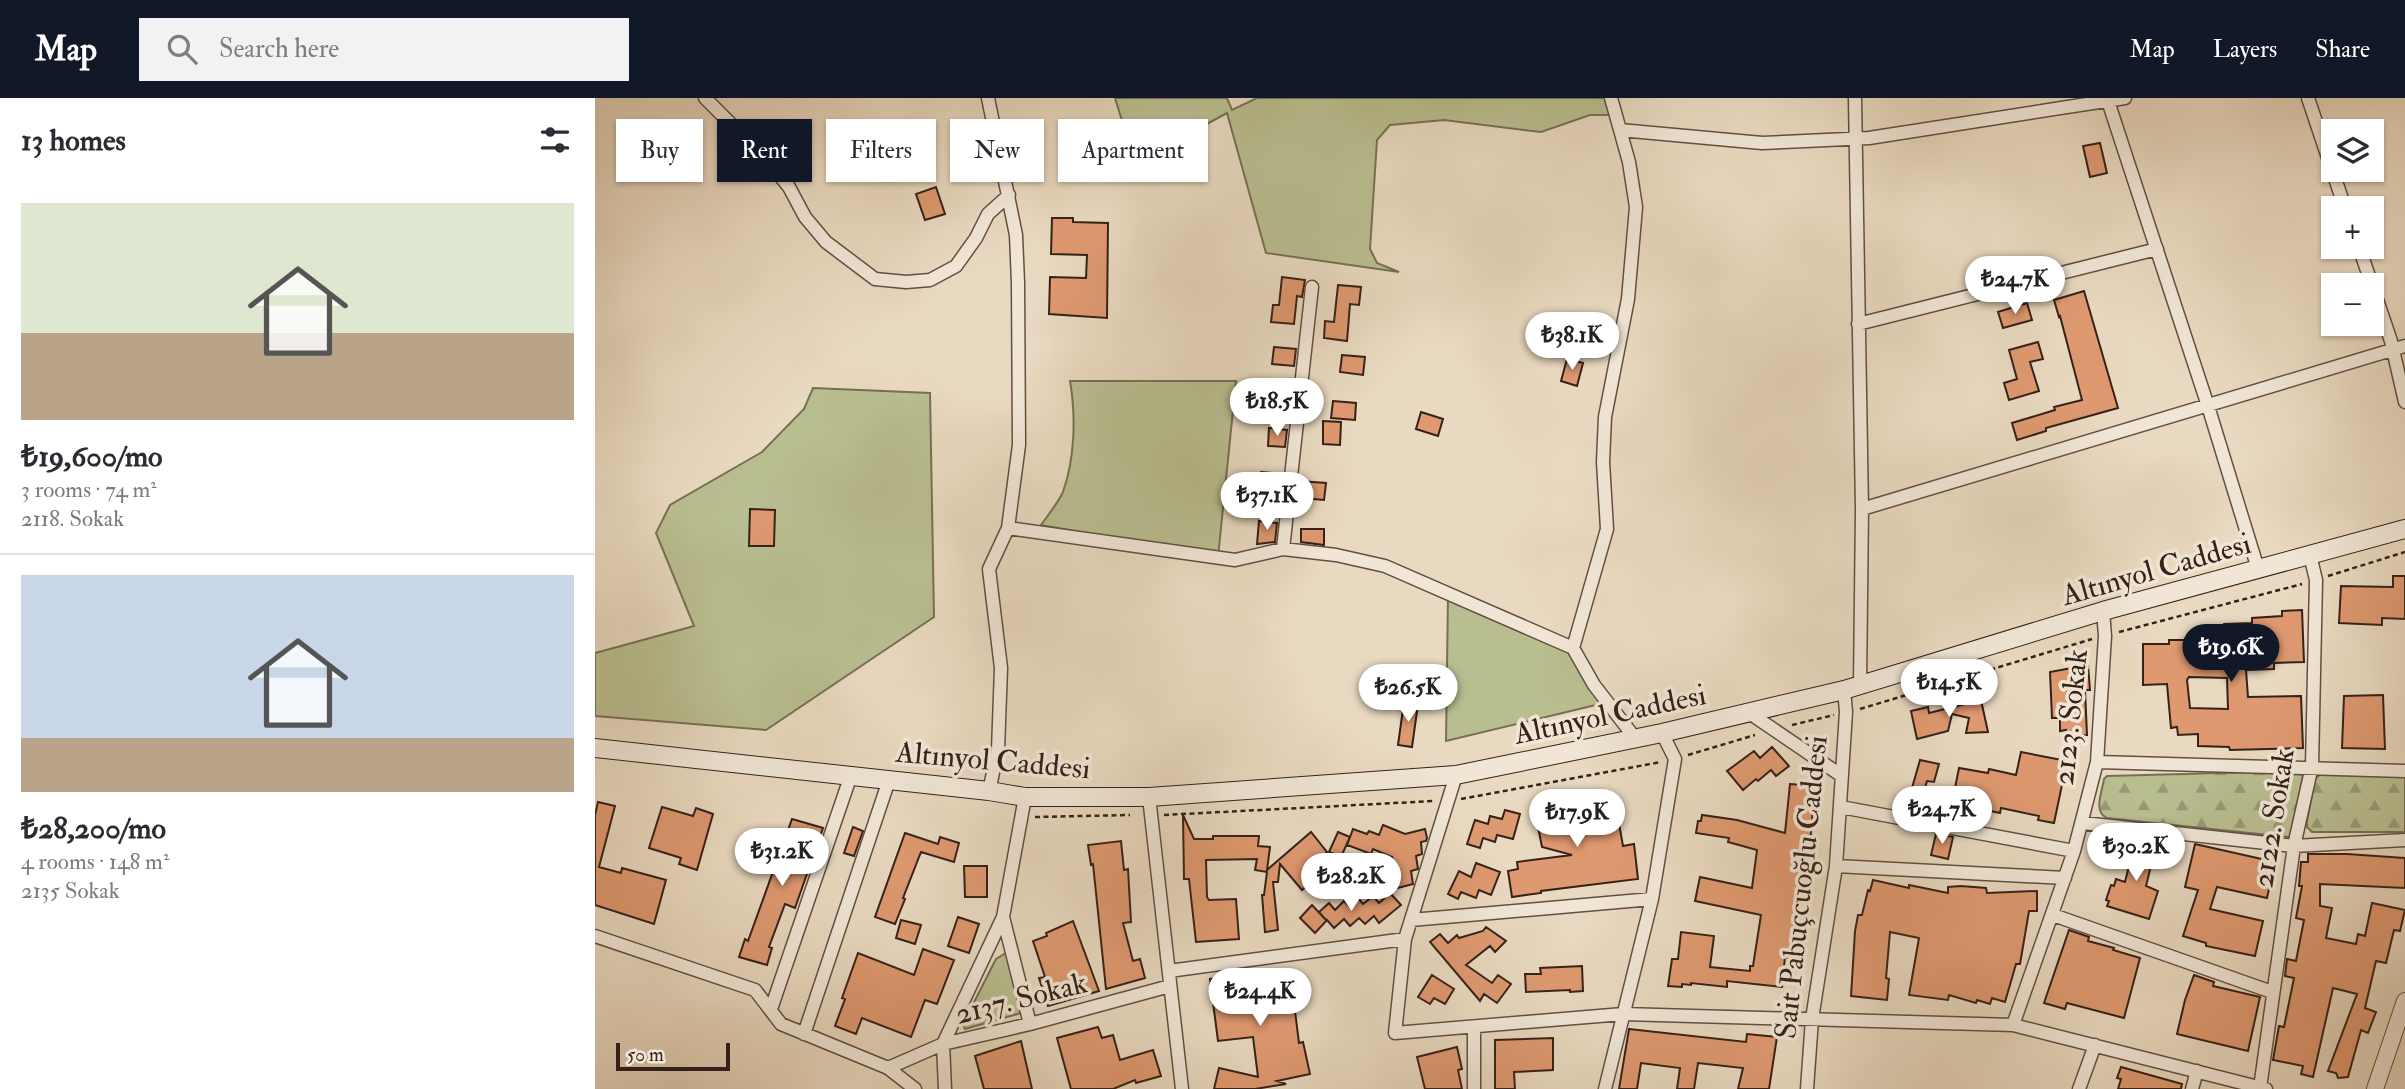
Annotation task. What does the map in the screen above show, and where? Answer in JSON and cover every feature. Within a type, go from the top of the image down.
[{"type":"main road","name":"Altınyol Caddesi","points":[[595,748],[851,775],[1025,797],[1149,797],[1456,775],[1662,733],[1852,687],[2103,611],[2405,529]]},
{"type":"street","points":[[705,98],[767,160],[789,187],[805,217],[826,242],[875,279],[906,282],[930,280],[955,266],[976,238],[988,214],[1009,195]]},
{"type":"street","points":[[988,98],[1016,235],[1019,282],[1019,445],[1009,528],[989,569],[1001,668],[998,750],[989,791]]},
{"type":"street","points":[[1573,648],[1607,529],[1603,462],[1605,417],[1628,299],[1636,207],[1629,162],[1611,98]]},
{"type":"street","name":"Sait Pabuçcuoğlu Caddesi","points":[[1807,1089],[1812,1019],[1836,866],[1846,712],[1852,687],[1862,509],[1855,98]]},
{"type":"street","points":[[1620,130],[1762,143],[1855,139],[2125,98]]},
{"type":"street","points":[[2308,98],[2341,196]]},
{"type":"street","points":[[2108,101],[2208,406],[2258,569]]},
{"type":"street","points":[[1858,324],[2157,249]]},
{"type":"street","points":[[2363,259],[2399,348],[2405,402]]},
{"type":"street","points":[[1283,549],[1313,287]]},
{"type":"street","points":[[1862,509],[2399,348]]},
{"type":"street","points":[[1009,528],[1235,560],[1283,549],[1336,555],[1385,566],[1573,648],[1594,685],[1635,738]]},
{"type":"street","name":"2122. Sokak","points":[[2263,1088],[2273,992],[2294,846],[2312,766],[2316,580],[2310,555]]},
{"type":"street","name":"2123. Sokak","points":[[2013,1025],[2066,878],[2097,762],[2105,635],[2103,611]]},
{"type":"street","points":[[1748,712],[1842,776]]},
{"type":"street","points":[[1605,1089],[1652,899],[1675,759],[1662,733]]},
{"type":"street","points":[[2097,762],[2312,766],[2405,771]]},
{"type":"street","points":[[771,1009],[851,775]]},
{"type":"street","points":[[1456,775],[1405,939],[1395,1033],[1623,1014],[2013,1025],[2263,1088]]},
{"type":"street","points":[[804,1034],[889,780]]},
{"type":"street","points":[[945,1089],[943,1045],[1003,917],[1025,797]]},
{"type":"street","points":[[1149,797],[1182,1089]]},
{"type":"street","points":[[1841,807],[2074,851]]},
{"type":"street","points":[[2083,822],[2294,846],[2405,840]]},
{"type":"street","points":[[1836,866],[2066,878]]},
{"type":"street","points":[[1411,920],[1652,899]]},
{"type":"street","points":[[2053,915],[2273,992]]},
{"type":"street","points":[[1003,917],[1030,1024]]},
{"type":"street","points":[[595,936],[755,990],[781,1024],[888,1068],[915,1089]]},
{"type":"street","points":[[1168,971],[1405,939]]},
{"type":"street","name":"2137. Sokak","points":[[888,1068],[943,1045],[1170,986]]},
{"type":"street","points":[[2375,1089],[2405,1001]]},
{"type":"street","points":[[1474,1027],[1474,1089]]},
{"type":"street","points":[[2079,1089],[2095,1045]]},
{"type":"street","points":[[2192,1089],[2197,1071]]},
{"type":"green space","points":[[1115,98],[1227,98],[1232,110],[1257,98],[1611,98],[1616,115],[1590,115],[1541,132],[1444,120],[1390,125],[1377,140],[1370,249],[1377,263],[1399,272],[1266,253],[1227,113],[1208,123],[1208,119],[1121,119]]},
{"type":"green space","points":[[1070,381],[1236,381],[1218,557],[1041,525],[1063,492],[1070,465],[1074,423]]},
{"type":"green space","points":[[813,388],[930,393],[934,617],[766,730],[595,716],[595,653],[694,626],[656,533],[670,505],[762,452],[804,409]]},
{"type":"green space","points":[[1448,594],[1573,648],[1608,702],[1446,741]]},
{"type":"green space","points":[[2296,771],[2303,776],[2289,837],[2107,818],[2099,806],[2104,779],[2107,776]]},
{"type":"green space","points":[[2322,773],[2405,776],[2405,832],[2312,832],[2307,827],[2307,821],[2315,779]]},
{"type":"green space","points":[[1006,953],[1021,1013],[965,1029],[963,1024],[996,959]]},
{"type":"building","points":[[2100,143],[2107,173],[2090,177],[2083,146]]},
{"type":"building","points":[[936,187],[945,214],[925,220],[916,194]]},
{"type":"building","points":[[1052,218],[1073,218],[1073,222],[1108,223],[1107,318],[1049,314],[1050,277],[1086,278],[1087,255],[1051,254]]},
{"type":"building","points":[[1282,277],[1305,280],[1302,297],[1297,296],[1294,324],[1271,322],[1273,305],[1279,305]]},
{"type":"building","points":[[1338,285],[1361,287],[1359,305],[1350,304],[1347,341],[1324,338],[1325,321],[1334,322]]},
{"type":"building","points":[[2084,291],[2118,408],[2046,428],[2046,431],[2017,440],[2012,423],[2082,400],[2054,300]]},
{"type":"building","points":[[2027,303],[2032,320],[2003,328],[1998,312]]},
{"type":"building","points":[[2038,342],[2043,359],[2030,362],[2039,391],[2009,400],[2004,383],[2017,379],[2009,350]]},
{"type":"building","points":[[1274,347],[1296,349],[1294,366],[1272,364]]},
{"type":"building","points":[[1342,355],[1365,357],[1363,375],[1340,372]]},
{"type":"building","points":[[1567,359],[1583,363],[1577,386],[1561,381]]},
{"type":"building","points":[[1333,401],[1356,403],[1355,420],[1331,418]]},
{"type":"building","points":[[1421,412],[1443,419],[1438,436],[1416,429]]},
{"type":"building","points":[[1323,421],[1341,422],[1340,445],[1323,444]]},
{"type":"building","points":[[1269,428],[1287,430],[1285,447],[1268,446]]},
{"type":"building","points":[[1261,472],[1282,474],[1281,492],[1260,490]]},
{"type":"building","points":[[1299,481],[1326,483],[1324,500],[1301,498],[1301,494],[1298,494]]},
{"type":"building","points":[[750,509],[775,510],[774,546],[749,546]]},
{"type":"building","points":[[1259,521],[1277,523],[1275,542],[1257,544]]},
{"type":"building","points":[[1301,529],[1324,529],[1324,545],[1301,542]]},
{"type":"building","points":[[2393,576],[2405,576],[2405,619],[2382,618],[2382,625],[2339,623],[2341,586],[2393,587]]},
{"type":"building","points":[[2302,610],[2304,662],[2274,663],[2274,669],[2246,670],[2248,697],[2301,696],[2303,748],[2230,750],[2229,747],[2198,746],[2198,734],[2178,735],[2177,727],[2171,728],[2167,684],[2143,685],[2143,644],[2169,644],[2169,640],[2224,640],[2224,624],[2252,623],[2252,618],[2282,616],[2282,611]],"holes":[[[2189,677],[2227,678],[2228,709],[2190,708]]]},
{"type":"building","points":[[2088,665],[2090,690],[2085,690],[2087,735],[2066,736],[2066,730],[2060,731],[2060,718],[2052,718],[2050,672]]},
{"type":"building","points":[[2383,695],[2385,749],[2342,748],[2344,696]]},
{"type":"building","points":[[1981,700],[1988,732],[1966,733],[1969,718],[1952,714],[1948,731],[1917,739],[1911,711],[1928,707],[1929,713]]},
{"type":"building","points":[[1404,702],[1418,704],[1412,747],[1398,745]]},
{"type":"building","points":[[1772,747],[1789,766],[1776,776],[1771,770],[1743,790],[1727,771],[1754,751],[1760,758]]},
{"type":"building","points":[[2021,752],[2067,761],[2054,823],[2038,820],[2039,816],[2001,808],[2000,813],[1971,807],[1970,811],[1951,808],[1959,768],[1988,773],[1989,769],[2016,775]]},
{"type":"building","points":[[1920,760],[1939,764],[1934,782],[1927,781],[1922,798],[1910,795]]},
{"type":"building","points":[[1790,784],[1815,786],[1805,901],[1797,900],[1788,958],[1785,957],[1782,987],[1727,981],[1727,987],[1691,983],[1682,984],[1682,987],[1668,986],[1672,959],[1678,959],[1681,932],[1714,936],[1710,967],[1750,971],[1761,915],[1695,901],[1700,877],[1752,888],[1757,850],[1728,842],[1729,838],[1696,833],[1698,821],[1701,821],[1702,815],[1737,820],[1785,833]]},
{"type":"building","points":[[1614,795],[1623,846],[1634,844],[1638,879],[1512,897],[1508,871],[1518,869],[1517,862],[1572,855],[1542,847],[1535,812],[1539,811],[1539,807]]},
{"type":"building","points":[[598,802],[615,806],[599,867],[621,873],[622,868],[666,880],[654,924],[595,905],[595,815]]},
{"type":"building","points":[[662,807],[693,816],[696,808],[713,814],[697,870],[679,864],[681,858],[649,848]]},
{"type":"building","points":[[1505,810],[1520,814],[1513,839],[1497,835],[1495,842],[1483,838],[1480,848],[1467,844],[1475,820],[1488,824],[1490,816],[1502,819]]},
{"type":"building","points":[[1183,815],[1194,839],[1213,839],[1213,836],[1259,836],[1258,846],[1270,847],[1267,870],[1311,832],[1327,852],[1313,864],[1321,874],[1302,890],[1280,864],[1278,882],[1273,882],[1278,930],[1265,932],[1262,895],[1267,872],[1255,870],[1257,859],[1206,860],[1207,897],[1209,900],[1236,899],[1239,939],[1196,942],[1189,879],[1184,879]]},
{"type":"building","points":[[792,819],[823,828],[795,908],[785,904],[769,947],[772,948],[767,965],[739,957],[745,939],[748,941]]},
{"type":"building","points":[[1383,825],[1405,834],[1425,829],[1427,838],[1421,842],[1422,854],[1416,856],[1418,869],[1411,871],[1413,884],[1394,889],[1391,876],[1396,875],[1392,857],[1373,849],[1371,854],[1347,845],[1353,829],[1379,835]]},
{"type":"building","points":[[853,827],[863,831],[854,856],[844,853]]},
{"type":"building","points":[[1338,832],[1350,837],[1341,857],[1329,852]]},
{"type":"building","points":[[905,833],[938,844],[940,837],[959,843],[954,862],[921,852],[895,924],[875,917]]},
{"type":"building","points":[[1936,834],[1953,837],[1948,859],[1931,855]]},
{"type":"building","points":[[2136,838],[2157,841],[2146,886],[2158,891],[2149,919],[2107,906],[2109,901],[2106,900],[2116,879],[2125,882]]},
{"type":"building","points":[[1121,841],[1124,870],[1128,869],[1131,922],[1123,923],[1133,961],[1140,959],[1145,978],[1106,989],[1093,864],[1091,865],[1088,845]]},
{"type":"building","points":[[2195,844],[2275,862],[2267,898],[2217,887],[2210,909],[2263,921],[2255,956],[2206,946],[2206,943],[2183,936],[2198,890],[2185,887]]},
{"type":"building","points":[[2308,854],[2405,858],[2405,888],[2320,884],[2320,906],[2332,908],[2326,938],[2356,944],[2358,934],[2365,936],[2372,903],[2405,910],[2400,931],[2394,930],[2386,963],[2376,961],[2365,1008],[2376,1012],[2368,1033],[2361,1030],[2348,1077],[2338,1078],[2336,1073],[2328,1071],[2357,994],[2333,988],[2313,1077],[2301,1074],[2303,1066],[2273,1060],[2279,1026],[2284,1027],[2294,978],[2285,976],[2287,959],[2296,961],[2304,920],[2296,918],[2302,886],[2299,886],[2301,862],[2308,862]]},
{"type":"building","points":[[1476,863],[1500,872],[1491,895],[1479,890],[1476,898],[1461,892],[1458,899],[1448,894],[1459,871],[1471,877]]},
{"type":"building","points":[[964,866],[987,866],[987,897],[965,897]]},
{"type":"building","points":[[1873,880],[1948,893],[1948,887],[1961,886],[1986,888],[1987,893],[2037,891],[2037,911],[2029,911],[2020,964],[2016,964],[2005,1002],[1992,998],[1990,1004],[1977,1000],[1976,1003],[1949,995],[1948,1000],[1909,995],[1919,938],[1890,932],[1887,1000],[1851,996],[1858,915],[1862,915]]},
{"type":"building","points":[[1390,893],[1401,905],[1379,923],[1374,916],[1365,924],[1359,918],[1350,926],[1344,919],[1334,928],[1327,920],[1315,933],[1300,918],[1312,905],[1326,920],[1319,912],[1329,903],[1335,910],[1344,901],[1349,906],[1358,898],[1363,904],[1373,896],[1379,903]]},
{"type":"building","points":[[958,917],[979,924],[969,953],[948,946]]},
{"type":"building","points":[[901,920],[921,925],[915,944],[896,938]]},
{"type":"building","points":[[1073,921],[1099,991],[1048,1006],[1039,978],[1045,977],[1033,941]]},
{"type":"building","points":[[1486,927],[1506,941],[1495,952],[1490,946],[1466,965],[1492,983],[1498,975],[1511,984],[1497,1003],[1484,994],[1480,1001],[1430,942],[1440,934],[1448,943],[1457,935],[1459,938],[1483,931]]},
{"type":"building","points":[[2069,930],[2089,937],[2088,941],[2140,958],[2124,1018],[2067,1003],[2065,1009],[2044,1003]]},
{"type":"building","points":[[923,949],[954,960],[937,1004],[925,1000],[911,1037],[862,1018],[856,1034],[835,1026],[858,953],[914,975]]},
{"type":"building","points":[[1582,966],[1583,991],[1526,992],[1525,974],[1541,974],[1540,968]]},
{"type":"building","points":[[1290,971],[1299,1043],[1303,1042],[1310,1074],[1277,1081],[1286,1084],[1255,1089],[1214,1089],[1219,1068],[1258,1077],[1253,1037],[1218,1041],[1210,979]]},
{"type":"building","points":[[1432,975],[1454,989],[1445,1004],[1434,998],[1430,1004],[1418,997]]},
{"type":"building","points":[[2194,975],[2214,982],[2213,986],[2260,997],[2248,1051],[2177,1034]]},
{"type":"building","points":[[1098,1027],[1102,1038],[1113,1035],[1120,1060],[1153,1050],[1161,1076],[1136,1083],[1135,1080],[1113,1089],[1071,1089],[1057,1038]]},
{"type":"building","points":[[1629,1029],[1746,1042],[1747,1034],[1777,1037],[1769,1089],[1738,1089],[1743,1068],[1698,1063],[1694,1089],[1677,1089],[1680,1068],[1641,1063],[1637,1089],[1619,1089]]},
{"type":"building","points":[[1553,1038],[1553,1070],[1514,1072],[1515,1089],[1495,1089],[1495,1040]]},
{"type":"building","points":[[1021,1041],[1032,1089],[984,1089],[975,1056]]},
{"type":"building","points":[[1457,1047],[1462,1069],[1458,1070],[1462,1089],[1425,1089],[1417,1057]]},
{"type":"building","points":[[2121,1067],[2182,1084],[2181,1089],[2118,1089],[2121,1079],[2117,1078]]}]
